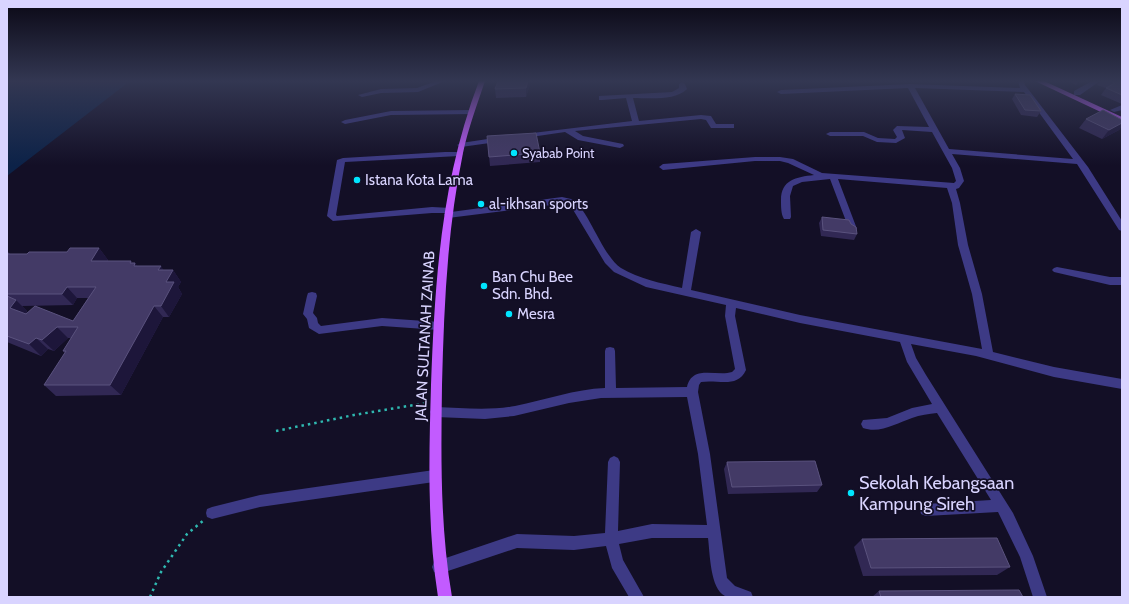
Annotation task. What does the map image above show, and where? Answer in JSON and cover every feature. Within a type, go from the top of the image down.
[{"type":"main road","name":"JALAN SULTANAH ZAINAB","points":[[445,597],[439,567],[434,476],[439,326],[448,213],[460,150],[471,109]]},
{"type":"main road","points":[[1100,109],[1122,120]]},
{"type":"main road","points":[[1114,110],[1122,114]]},
{"type":"street","points":[[632,109],[636,123]]},
{"type":"street","points":[[787,218],[784,198],[786,188],[791,182],[801,179],[830,177],[951,186],[959,184],[960,178],[947,151],[923,109]]},
{"type":"street","points":[[1040,109],[1085,170],[1122,228]]},
{"type":"street","points":[[345,122],[391,113],[470,112]]},
{"type":"street","points":[[731,126],[714,126],[708,118],[701,117],[566,130],[510,138],[445,154],[343,160],[340,162],[331,216],[336,219],[432,210],[448,213],[562,200],[569,201],[575,206],[608,261],[617,270],[646,283],[800,319],[988,354],[1054,372],[1122,384]]},
{"type":"street","points":[[830,134],[864,134],[874,139],[896,141],[901,138],[897,130],[900,128],[935,130]]},
{"type":"street","points":[[566,130],[581,138],[620,146]]},
{"type":"street","points":[[947,151],[1078,162]]},
{"type":"street","points":[[663,167],[755,159],[780,159],[790,161],[820,175],[830,177]]},
{"type":"street","points":[[830,177],[853,229]]},
{"type":"street","points":[[951,186],[956,203],[963,245],[977,294],[988,354]]},
{"type":"street","points":[[686,292],[696,232]]},
{"type":"street","points":[[1057,270],[1110,281],[1122,281]]},
{"type":"street","points":[[312,296],[308,314],[312,318],[313,326],[319,330],[382,322],[439,326]]},
{"type":"street","points":[[731,303],[730,316],[741,370],[734,378],[705,377],[696,379],[692,385],[692,392],[704,454],[720,578],[722,585],[726,590],[732,594],[746,597]]},
{"type":"street","points":[[904,338],[911,359],[1002,506],[1020,538],[1029,558],[1040,597]]},
{"type":"street","points":[[610,351],[611,393]]},
{"type":"street","points":[[436,407],[485,414],[514,411],[584,395],[611,393],[692,392]]},
{"type":"street","points":[[867,424],[887,423],[912,413],[940,407]]},
{"type":"street","points":[[614,462],[611,538],[617,563],[637,597]]},
{"type":"street","points":[[212,514],[260,501],[434,476]]},
{"type":"street","points":[[926,510],[1002,506]]},
{"type":"street","points":[[439,567],[517,541],[574,542],[611,538],[652,531],[714,532]]},
{"type":"path","points":[[276,431],[354,415],[436,407]]},
{"type":"path","points":[[150,597],[161,572],[187,534],[212,514]]},
{"type":"water","points":[[7,109],[94,109],[7,176]]},
{"type":"building","points":[[1040,109],[1041,111],[1025,110]]},
{"type":"building","points":[[1103,110],[1122,120],[1122,123],[1109,130],[1086,119]]},
{"type":"building","points":[[536,133],[540,153],[489,157],[487,136]]},
{"type":"building","points":[[822,217],[849,220],[851,224],[856,227],[857,234],[823,230]]},
{"type":"building","points":[[70,248],[99,248],[91,261],[131,261],[130,263],[135,263],[134,266],[161,266],[158,270],[173,270],[166,282],[174,282],[161,306],[154,306],[110,385],[44,385],[66,351],[63,351],[78,327],[57,327],[42,340],[36,338],[29,344],[7,336],[7,296],[16,300],[10,308],[26,314],[35,306],[73,321],[96,287],[67,287],[62,294],[7,294],[7,254],[27,254],[29,252],[67,252]]},
{"type":"building","points":[[815,461],[822,485],[732,487],[727,462]]},
{"type":"building","points":[[997,538],[1010,567],[871,568],[862,539]]},
{"type":"building","points":[[1019,590],[1023,597],[881,597],[879,591]]},
{"type":"place","name":"Syabab Point","points":[[514,153]]},
{"type":"place","name":"Istana Kota Lama","points":[[357,180]]},
{"type":"place","name":"al-ikhsan sports","points":[[481,204]]},
{"type":"place","name":"Ban Chu Bee Sdn. Bhd.","points":[[484,286]]},
{"type":"place","name":"Mesra","points":[[509,314]]},
{"type":"place","name":"Sekolah Kebangsaan Kampung Sireh","points":[[851,493]]}]
